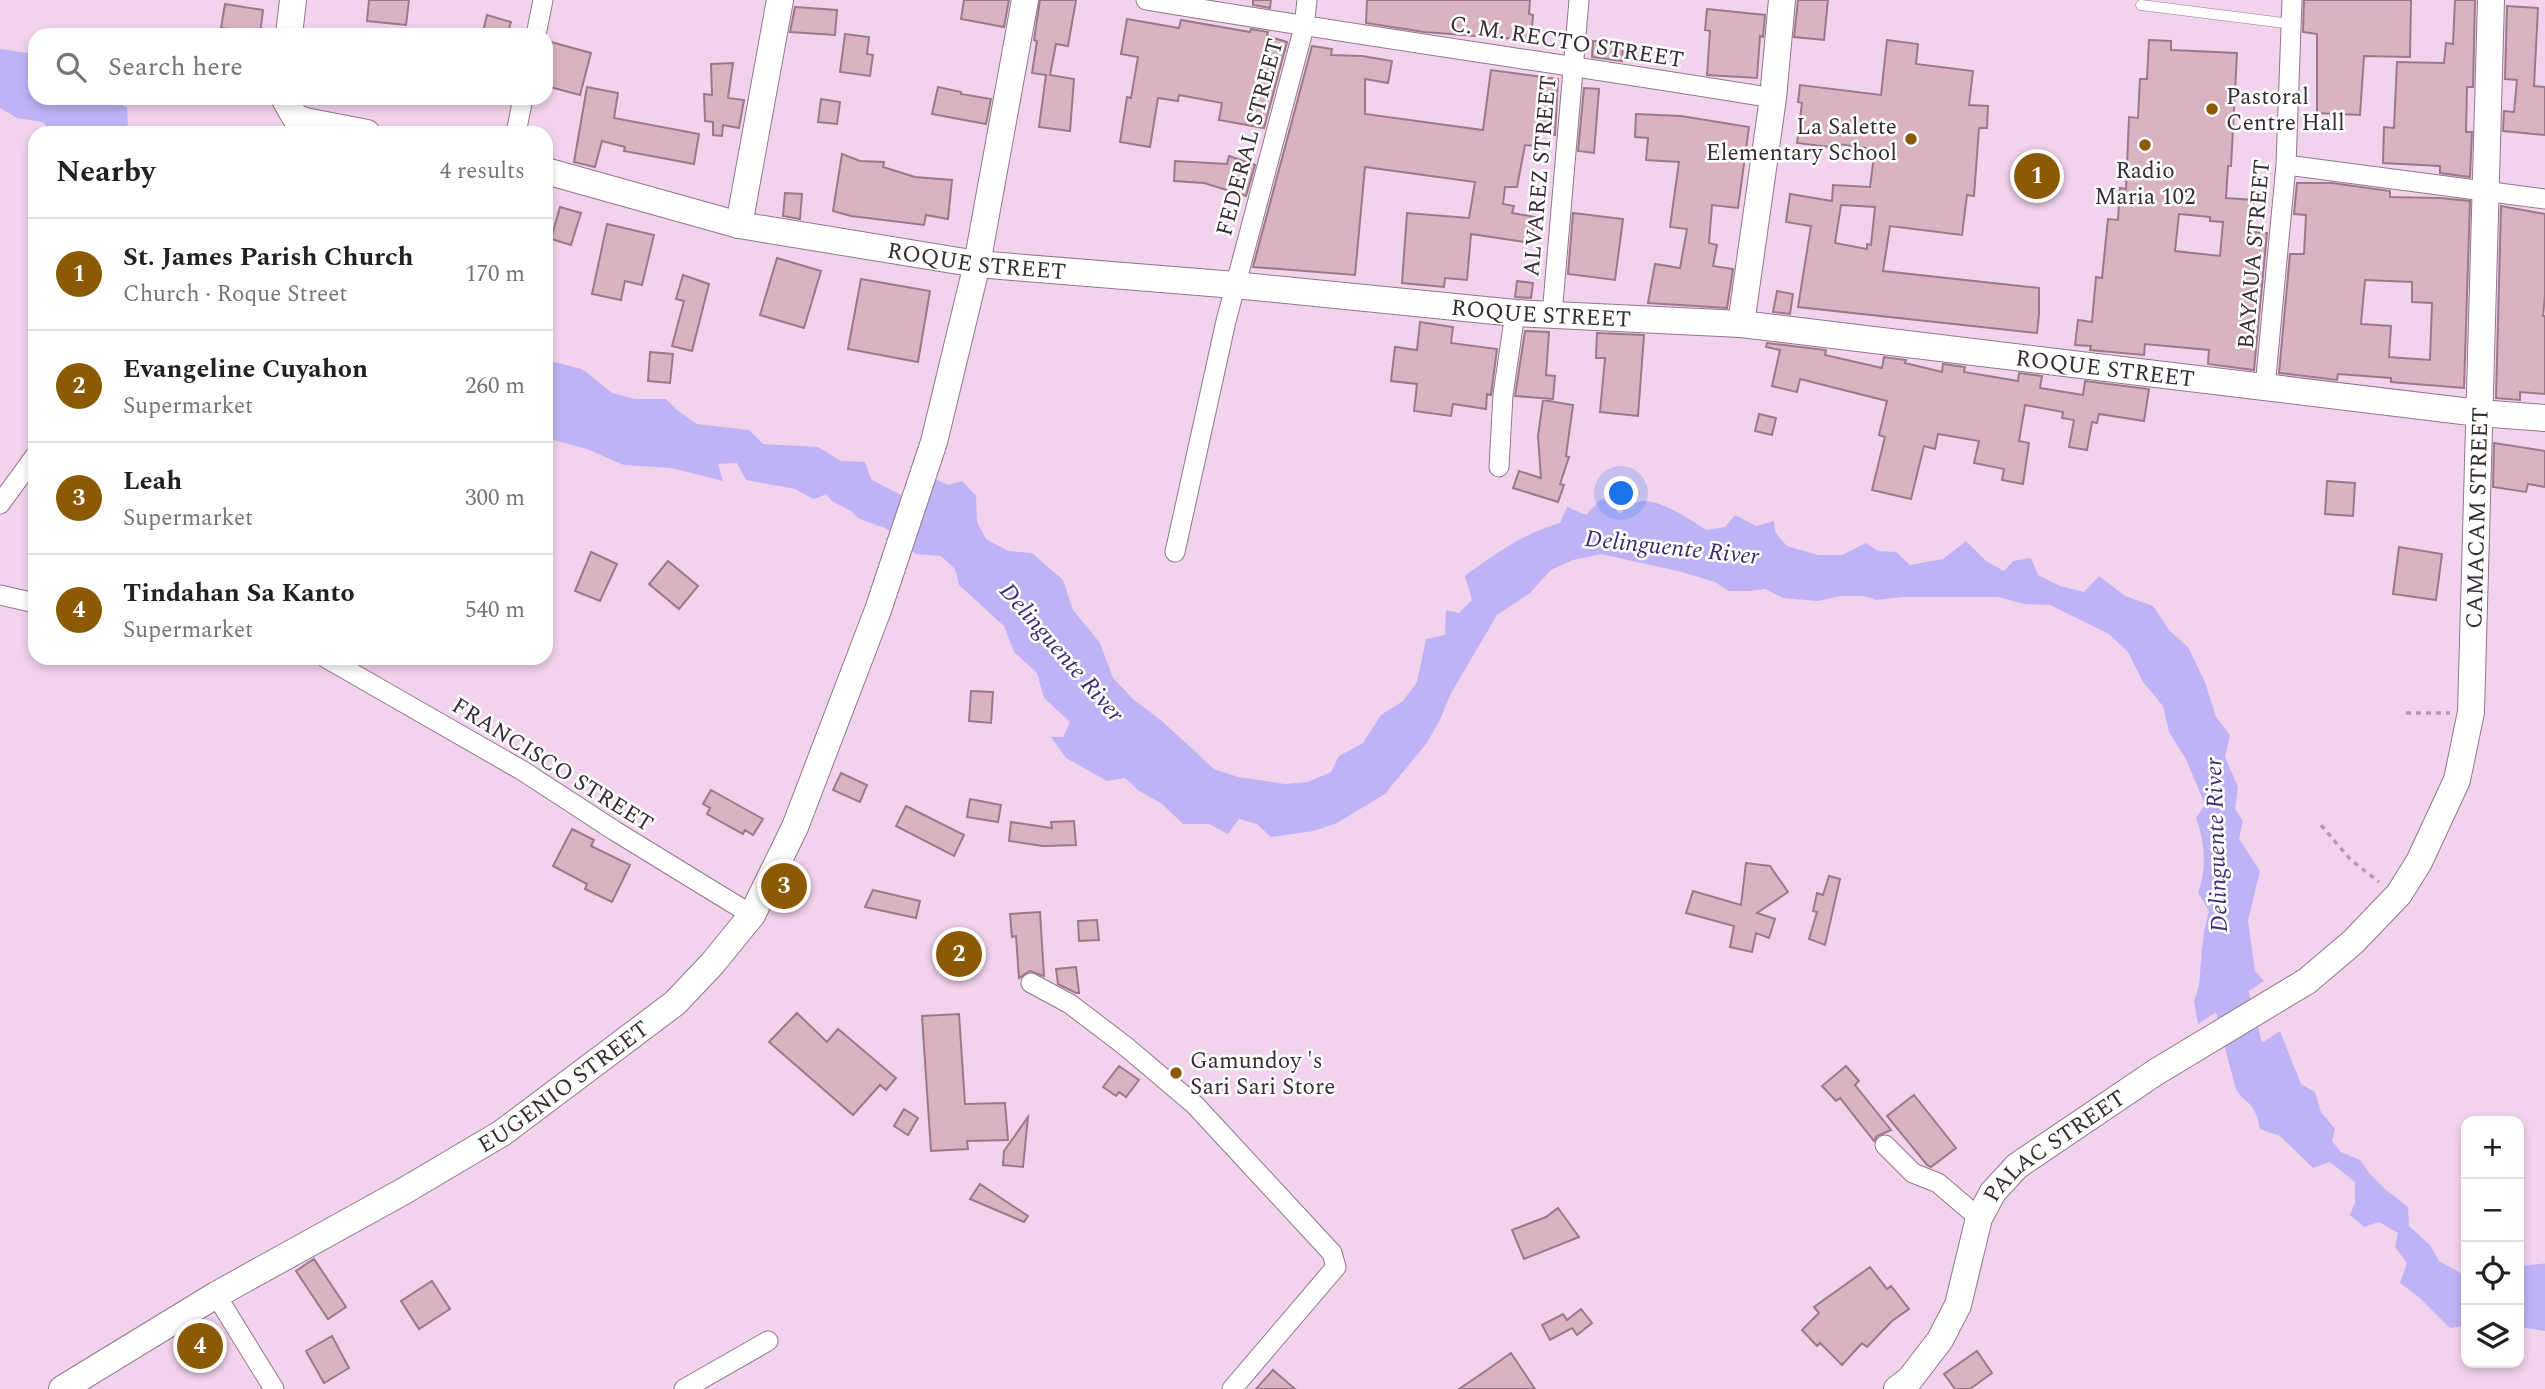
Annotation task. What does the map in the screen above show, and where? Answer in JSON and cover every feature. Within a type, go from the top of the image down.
[{"type":"street","points":[[290,28],[293,0]]},
{"type":"street","points":[[537,28],[543,0]]},
{"type":"street","points":[[740,225],[780,0]]},
{"type":"street","name":"EUGENIO STREET","points":[[62,1389],[216,1295],[404,1191],[502,1133],[675,1003],[712,964],[752,915],[795,827],[877,610],[934,442],[977,264],[1025,0]]},
{"type":"street","name":"C. M. RECTO STREET","points":[[1146,0],[1304,27],[1573,65],[1773,98]]},
{"type":"street","name":"FEDERAL STREET","points":[[1175,552],[1235,285],[1304,27],[1307,0]]},
{"type":"street","name":"ALVAREZ STREET","points":[[1552,315],[1579,0]]},
{"type":"street","points":[[1741,324],[1773,98],[1782,0]]},
{"type":"street","name":"BAYAUA STREET","points":[[2266,387],[2286,166],[2292,0]]},
{"type":"street","name":"CAMACAM STREET","points":[[2307,981],[2353,942],[2399,894],[2419,862],[2457,780],[2471,712],[2491,0]]},
{"type":"street","points":[[288,105],[295,117],[331,126]]},
{"type":"street","points":[[517,126],[522,105]]},
{"type":"street","points":[[2286,166],[2545,199]]},
{"type":"street","name":"ROQUE STREET","points":[[553,172],[740,225],[977,264],[1235,285],[1515,313],[1741,324],[2479,413],[2545,418]]},
{"type":"street","points":[[1499,467],[1503,395],[1515,313]]},
{"type":"street","points":[[0,505],[28,466]]},
{"type":"street","points":[[0,595],[28,601]]},
{"type":"street","name":"FRANCISCO STREET","points":[[338,665],[523,771],[752,915]]},
{"type":"street","name":"PALAC STREET","points":[[1897,1389],[1910,1379],[1940,1340],[1958,1305],[1979,1217],[1993,1192],[2017,1166],[2156,1072],[2307,981]]},
{"type":"street","points":[[1031,983],[1070,1004],[1195,1105],[1332,1253],[1336,1267],[1232,1389]]},
{"type":"street","points":[[1885,1145],[1913,1172],[1938,1183],[1979,1217]]},
{"type":"street","points":[[216,1295],[274,1389]]},
{"type":"street","points":[[684,1389],[768,1341]]},
{"type":"lane","points":[[2141,5],[2291,24]]},
{"type":"path","points":[[2406,713],[2471,712]]},
{"type":"path","points":[[2321,825],[2359,867],[2399,894]]},
{"type":"water","points":[[0,49],[28,53],[28,105],[123,105],[127,108],[128,126],[47,126],[42,122],[17,118],[0,108]]},
{"type":"water","points":[[553,362],[582,369],[612,393],[635,399],[666,399],[697,424],[749,430],[763,444],[818,447],[841,461],[865,462],[874,488],[891,498],[881,527],[858,518],[833,492],[813,499],[795,489],[746,480],[737,463],[718,464],[723,481],[671,468],[624,465],[587,449],[553,440]]},
{"type":"water","points":[[929,476],[948,485],[962,481],[976,496],[977,522],[986,539],[1008,551],[1032,553],[1063,580],[1073,610],[1100,643],[1113,678],[1134,700],[1162,721],[1214,769],[1238,777],[1285,784],[1308,782],[1331,772],[1339,756],[1363,743],[1381,715],[1403,701],[1417,682],[1426,639],[1445,635],[1446,610],[1459,613],[1472,600],[1465,576],[1522,538],[1560,523],[1567,507],[1586,515],[1599,501],[1607,497],[1619,514],[1638,502],[1654,502],[1706,530],[1725,527],[1735,515],[1756,526],[1774,521],[1775,532],[1787,546],[1818,555],[1842,555],[1866,543],[1878,551],[1896,552],[1910,565],[1943,559],[1966,541],[1986,561],[2004,571],[2013,561],[2031,558],[2038,575],[2060,586],[2084,592],[2099,576],[2125,596],[2153,606],[2169,630],[2188,647],[2205,682],[2216,717],[2230,735],[2225,757],[2238,787],[2235,809],[2243,821],[2239,839],[2260,871],[2248,921],[2255,971],[2264,981],[2198,1024],[2194,1002],[2209,911],[2198,893],[2204,856],[2196,818],[2205,805],[2186,759],[2169,732],[2163,706],[2143,682],[2128,652],[2109,634],[2050,605],[2024,604],[1999,597],[1902,597],[1876,600],[1864,596],[1840,596],[1818,601],[1783,598],[1765,589],[1729,591],[1715,582],[1682,572],[1601,554],[1573,560],[1551,570],[1530,593],[1497,615],[1450,695],[1426,744],[1385,794],[1337,823],[1314,831],[1271,837],[1257,824],[1239,819],[1228,834],[1209,824],[1183,824],[1162,804],[1138,790],[1125,778],[1107,781],[1066,758],[1051,737],[1063,737],[1070,722],[1044,698],[1037,673],[1014,652],[1004,626],[959,585],[955,569],[941,556],[915,554],[896,535]]},
{"type":"water","points":[[2280,1031],[2301,1084],[2315,1092],[2321,1112],[2335,1129],[2332,1141],[2341,1152],[2360,1160],[2385,1189],[2408,1207],[2409,1226],[2430,1245],[2439,1261],[2461,1273],[2461,1327],[2450,1328],[2420,1298],[2400,1283],[2407,1263],[2395,1247],[2398,1233],[2379,1222],[2364,1227],[2350,1215],[2355,1203],[2355,1182],[2330,1162],[2313,1168],[2280,1136],[2260,1129],[2257,1116],[2231,1063]]},
{"type":"water","points":[[2534,1281],[2545,1282],[2545,1331],[2524,1328],[2524,1284]]},
{"type":"building","points":[[369,0],[409,0],[406,25],[367,21]]},
{"type":"building","points":[[964,0],[1009,0],[1004,27],[961,19]]},
{"type":"building","points":[[1040,0],[1076,0],[1068,46],[1056,44],[1050,75],[1074,79],[1070,131],[1039,127],[1046,75],[1032,73]]},
{"type":"building","points":[[1253,0],[1271,0],[1270,8],[1253,5]]},
{"type":"building","points":[[1367,0],[1530,0],[1529,14],[1533,15],[1531,40],[1424,32],[1366,23]]},
{"type":"building","points":[[1798,0],[1828,0],[1824,40],[1794,37]]},
{"type":"building","points":[[2304,0],[2411,0],[2410,57],[2364,56],[2360,115],[2317,113],[2317,34],[2303,32]]},
{"type":"building","points":[[2455,0],[2475,0],[2473,87],[2467,87],[2466,132],[2472,132],[2470,177],[2440,173],[2440,166],[2383,163],[2384,127],[2394,128],[2397,62],[2444,63],[2446,43],[2453,44]]},
{"type":"building","points":[[225,4],[263,10],[261,28],[221,28]]},
{"type":"building","points":[[2507,6],[2538,8],[2534,86],[2545,87],[2545,135],[2503,131],[2504,111],[2514,112],[2517,80],[2505,79]]},
{"type":"building","points":[[795,7],[837,10],[835,35],[790,32]]},
{"type":"building","points":[[1707,9],[1765,15],[1763,37],[1760,36],[1757,78],[1707,75],[1710,31],[1705,30]]},
{"type":"building","points":[[487,15],[511,22],[509,28],[484,28]]},
{"type":"building","points":[[1127,19],[1179,28],[1181,20],[1250,32],[1251,29],[1268,32],[1267,36],[1287,42],[1264,128],[1219,120],[1222,103],[1179,95],[1178,101],[1158,98],[1150,147],[1120,142],[1127,97],[1131,98],[1138,57],[1121,54]]},
{"type":"building","points":[[845,34],[869,37],[867,54],[873,55],[870,76],[840,72]]},
{"type":"building","points":[[1887,40],[1918,44],[1916,64],[1973,71],[1969,105],[1988,106],[1987,128],[1979,128],[1974,196],[1967,195],[1962,235],[1890,226],[1883,271],[2039,288],[2037,333],[1798,307],[1811,226],[1786,222],[1790,194],[1832,201],[1833,185],[1870,187],[1875,149],[1831,143],[1830,147],[1797,143],[1802,103],[1798,102],[1800,85],[1881,95]],"holes":[[[1841,205],[1875,207],[1871,245],[1867,244],[1867,249],[1835,243]]]},
{"type":"building","points":[[2149,40],[2171,41],[2171,50],[2237,53],[2231,166],[2228,166],[2226,198],[2254,200],[2252,232],[2267,233],[2254,370],[2208,364],[2209,350],[2145,344],[2144,355],[2090,350],[2091,346],[2075,345],[2078,320],[2092,322],[2096,277],[2102,278],[2108,219],[2118,220],[2120,188],[2126,189],[2129,117],[2138,118],[2140,79],[2147,79]],"holes":[[[2179,214],[2210,217],[2210,221],[2223,222],[2220,256],[2175,251]]]},
{"type":"building","points":[[1593,41],[1623,43],[1622,61],[1592,57]]},
{"type":"building","points":[[553,43],[591,53],[580,95],[553,88]]},
{"type":"building","points":[[1312,46],[1332,49],[1331,55],[1392,61],[1388,83],[1365,79],[1365,114],[1483,130],[1491,70],[1558,79],[1555,135],[1536,132],[1534,146],[1525,145],[1517,187],[1505,187],[1503,204],[1514,206],[1512,213],[1535,217],[1531,243],[1471,234],[1467,280],[1445,278],[1444,287],[1402,283],[1407,213],[1469,218],[1475,182],[1365,167],[1355,275],[1253,267]]},
{"type":"building","points":[[733,63],[728,98],[744,100],[739,128],[723,125],[722,136],[713,135],[713,122],[705,121],[704,94],[712,95],[711,64]]},
{"type":"building","points":[[587,87],[618,93],[614,118],[699,134],[694,164],[624,151],[625,147],[602,141],[595,167],[574,162]]},
{"type":"building","points":[[938,87],[991,99],[986,124],[932,114]]},
{"type":"building","points":[[1584,88],[1599,89],[1594,153],[1578,151]]},
{"type":"building","points":[[821,99],[840,102],[837,124],[818,122]]},
{"type":"building","points":[[1636,114],[1681,116],[1749,127],[1738,208],[1712,205],[1709,243],[1717,245],[1713,266],[1733,269],[1727,308],[1648,303],[1655,264],[1680,268],[1687,229],[1670,227],[1679,162],[1646,160],[1648,138],[1635,137]]},
{"type":"building","points":[[842,154],[860,161],[884,162],[883,167],[915,177],[952,180],[948,219],[926,215],[924,225],[851,216],[833,211]]},
{"type":"building","points":[[1229,156],[1255,165],[1246,196],[1204,183],[1174,181],[1175,161],[1227,164]]},
{"type":"building","points":[[2297,183],[2332,183],[2390,191],[2390,197],[2470,201],[2464,388],[2391,382],[2391,378],[2338,374],[2337,380],[2279,373],[2290,254],[2304,254],[2306,215],[2294,214]],"holes":[[[2365,280],[2412,282],[2412,302],[2432,303],[2430,360],[2389,357],[2391,326],[2361,324]]]},
{"type":"building","points":[[785,193],[802,194],[800,219],[783,216]]},
{"type":"building","points":[[2501,206],[2545,214],[2545,394],[2520,392],[2520,400],[2496,398]]},
{"type":"building","points":[[560,207],[581,213],[571,245],[553,240]]},
{"type":"building","points":[[1573,213],[1623,219],[1615,280],[1568,274]]},
{"type":"building","points":[[607,224],[654,235],[642,285],[625,281],[621,300],[592,294]]},
{"type":"building","points":[[777,258],[821,271],[804,328],[760,315]]},
{"type":"building","points":[[683,275],[709,284],[692,351],[672,346],[684,301],[676,299]]},
{"type":"building","points":[[861,279],[930,291],[918,362],[848,349]]},
{"type":"building","points":[[1517,281],[1533,283],[1531,298],[1515,297]]},
{"type":"building","points":[[1777,291],[1793,294],[1790,314],[1773,312]]},
{"type":"building","points":[[1420,322],[1453,327],[1451,343],[1497,349],[1491,395],[1487,394],[1486,409],[1453,404],[1451,416],[1414,411],[1417,384],[1391,381],[1395,347],[1417,350]]},
{"type":"building","points":[[1525,331],[1549,332],[1546,375],[1555,376],[1553,399],[1515,396]]},
{"type":"building","points":[[1597,333],[1644,335],[1638,416],[1600,412],[1605,358],[1596,358]]},
{"type":"building","points":[[1767,343],[1826,350],[1825,355],[1882,368],[1884,357],[1906,360],[1905,363],[1942,372],[1943,364],[1965,367],[1964,372],[2018,381],[2019,373],[2042,376],[2040,388],[2083,395],[2085,381],[2149,389],[2144,421],[2099,414],[2097,423],[2092,422],[2087,450],[2069,447],[2074,420],[2062,418],[2063,412],[2025,405],[2019,441],[2029,443],[2023,484],[2002,480],[2004,469],[1974,463],[1979,441],[1938,434],[1935,449],[1924,446],[1911,499],[1872,490],[1885,437],[1879,435],[1887,401],[1800,379],[1797,392],[1772,386],[1780,350],[1766,347]]},
{"type":"building","points":[[650,352],[673,354],[670,383],[648,381]]},
{"type":"building","points":[[1543,400],[1573,405],[1566,456],[1569,457],[1560,484],[1564,485],[1558,502],[1513,488],[1519,471],[1541,478],[1538,436]]},
{"type":"building","points":[[1759,414],[1776,418],[1772,435],[1755,431]]},
{"type":"building","points":[[2494,443],[2545,451],[2545,487],[2528,484],[2526,492],[2493,487]]},
{"type":"building","points":[[2327,481],[2355,483],[2353,516],[2325,514]]},
{"type":"building","points":[[2399,547],[2442,554],[2436,600],[2393,594]]},
{"type":"building","points":[[591,552],[617,564],[600,601],[575,591]]},
{"type":"building","points":[[668,561],[698,586],[679,609],[649,584]]},
{"type":"building","points":[[971,691],[993,692],[991,723],[969,721]]},
{"type":"building","points":[[841,773],[867,785],[860,802],[833,790]]},
{"type":"building","points":[[711,790],[763,819],[753,835],[745,830],[743,834],[707,814],[710,808],[703,804]]},
{"type":"building","points":[[970,799],[1001,805],[998,822],[967,817]]},
{"type":"building","points":[[906,806],[964,835],[954,856],[896,826]]},
{"type":"building","points":[[1074,821],[1076,845],[1043,846],[1009,841],[1011,822],[1052,828],[1051,822]]},
{"type":"building","points":[[572,829],[594,840],[591,846],[630,865],[612,902],[585,889],[587,884],[553,866]]},
{"type":"building","points":[[1746,863],[1770,866],[1788,892],[1757,913],[1775,919],[1769,938],[1756,933],[1752,952],[1730,947],[1734,926],[1686,913],[1693,891],[1741,905]]},
{"type":"building","points":[[1829,876],[1840,879],[1825,945],[1809,939],[1817,912],[1813,911],[1817,893],[1823,895]]},
{"type":"building","points":[[873,890],[920,901],[916,918],[865,907]]},
{"type":"building","points":[[1040,912],[1044,976],[1030,971],[1019,978],[1016,936],[1012,937],[1010,914]]},
{"type":"building","points":[[1097,920],[1099,940],[1079,941],[1078,921]]},
{"type":"building","points":[[1076,967],[1079,993],[1058,984],[1056,969]]},
{"type":"building","points":[[797,1013],[827,1042],[838,1029],[896,1078],[886,1090],[880,1085],[853,1115],[769,1042]]},
{"type":"building","points":[[959,1014],[965,1104],[1005,1103],[1008,1140],[967,1141],[968,1149],[931,1151],[922,1016]]},
{"type":"building","points":[[1119,1066],[1139,1080],[1126,1097],[1119,1092],[1116,1096],[1103,1087]]},
{"type":"building","points":[[1846,1066],[1859,1081],[1855,1085],[1891,1130],[1877,1136],[1874,1141],[1840,1098],[1836,1101],[1822,1086]]},
{"type":"building","points":[[1914,1095],[1956,1148],[1931,1167],[1887,1116]]},
{"type":"building","points":[[904,1109],[918,1118],[908,1135],[894,1126]]},
{"type":"building","points":[[1028,1117],[1023,1167],[1003,1165],[1004,1151]]},
{"type":"building","points":[[980,1184],[1028,1216],[1024,1222],[970,1199]]},
{"type":"building","points":[[1558,1208],[1579,1237],[1524,1259],[1512,1230],[1546,1217]]},
{"type":"building","points":[[314,1259],[346,1307],[328,1319],[296,1271]]},
{"type":"building","points":[[1870,1267],[1887,1289],[1891,1286],[1909,1309],[1892,1321],[1867,1347],[1862,1343],[1842,1365],[1820,1343],[1817,1346],[1802,1330],[1819,1313],[1814,1307]]},
{"type":"building","points":[[432,1281],[450,1309],[419,1329],[401,1301]]},
{"type":"building","points":[[1581,1309],[1592,1323],[1577,1335],[1572,1328],[1550,1340],[1542,1325],[1563,1314],[1567,1320]]},
{"type":"building","points":[[332,1336],[349,1368],[324,1383],[306,1351]]},
{"type":"building","points":[[1977,1351],[1992,1373],[1970,1389],[1955,1389],[1944,1374]]},
{"type":"building","points":[[1511,1353],[1535,1389],[1459,1389],[1487,1370]]},
{"type":"building","points":[[1273,1370],[1295,1389],[1256,1389]]},
{"type":"waterway","name":"Delinguente River","points":[[843,486],[941,536]]},
{"type":"waterway","name":"Delinguente River","points":[[2220,953],[2253,1082],[2267,1095]]},
{"type":"waterway","name":"Delinguente River","points":[[2524,1284],[2545,1282]]},
{"type":"place","name":"Pastoral Centre Hall","points":[[2212,109]]},
{"type":"place","name":"La Salette Elementary School","points":[[1911,139]]},
{"type":"place","name":"Radio Maria 102","points":[[2145,145]]},
{"type":"place","name":"St. James Parish Church","points":[[2037,176]]},
{"type":"place","name":"Leah","points":[[784,886]]},
{"type":"place","name":"Evangeline Cuyahon","points":[[959,954]]},
{"type":"place","name":"Gamundoy 's Sari Sari Store","points":[[1176,1073]]},
{"type":"place","name":"Tindahan Sa Kanto","points":[[200,1346]]}]
